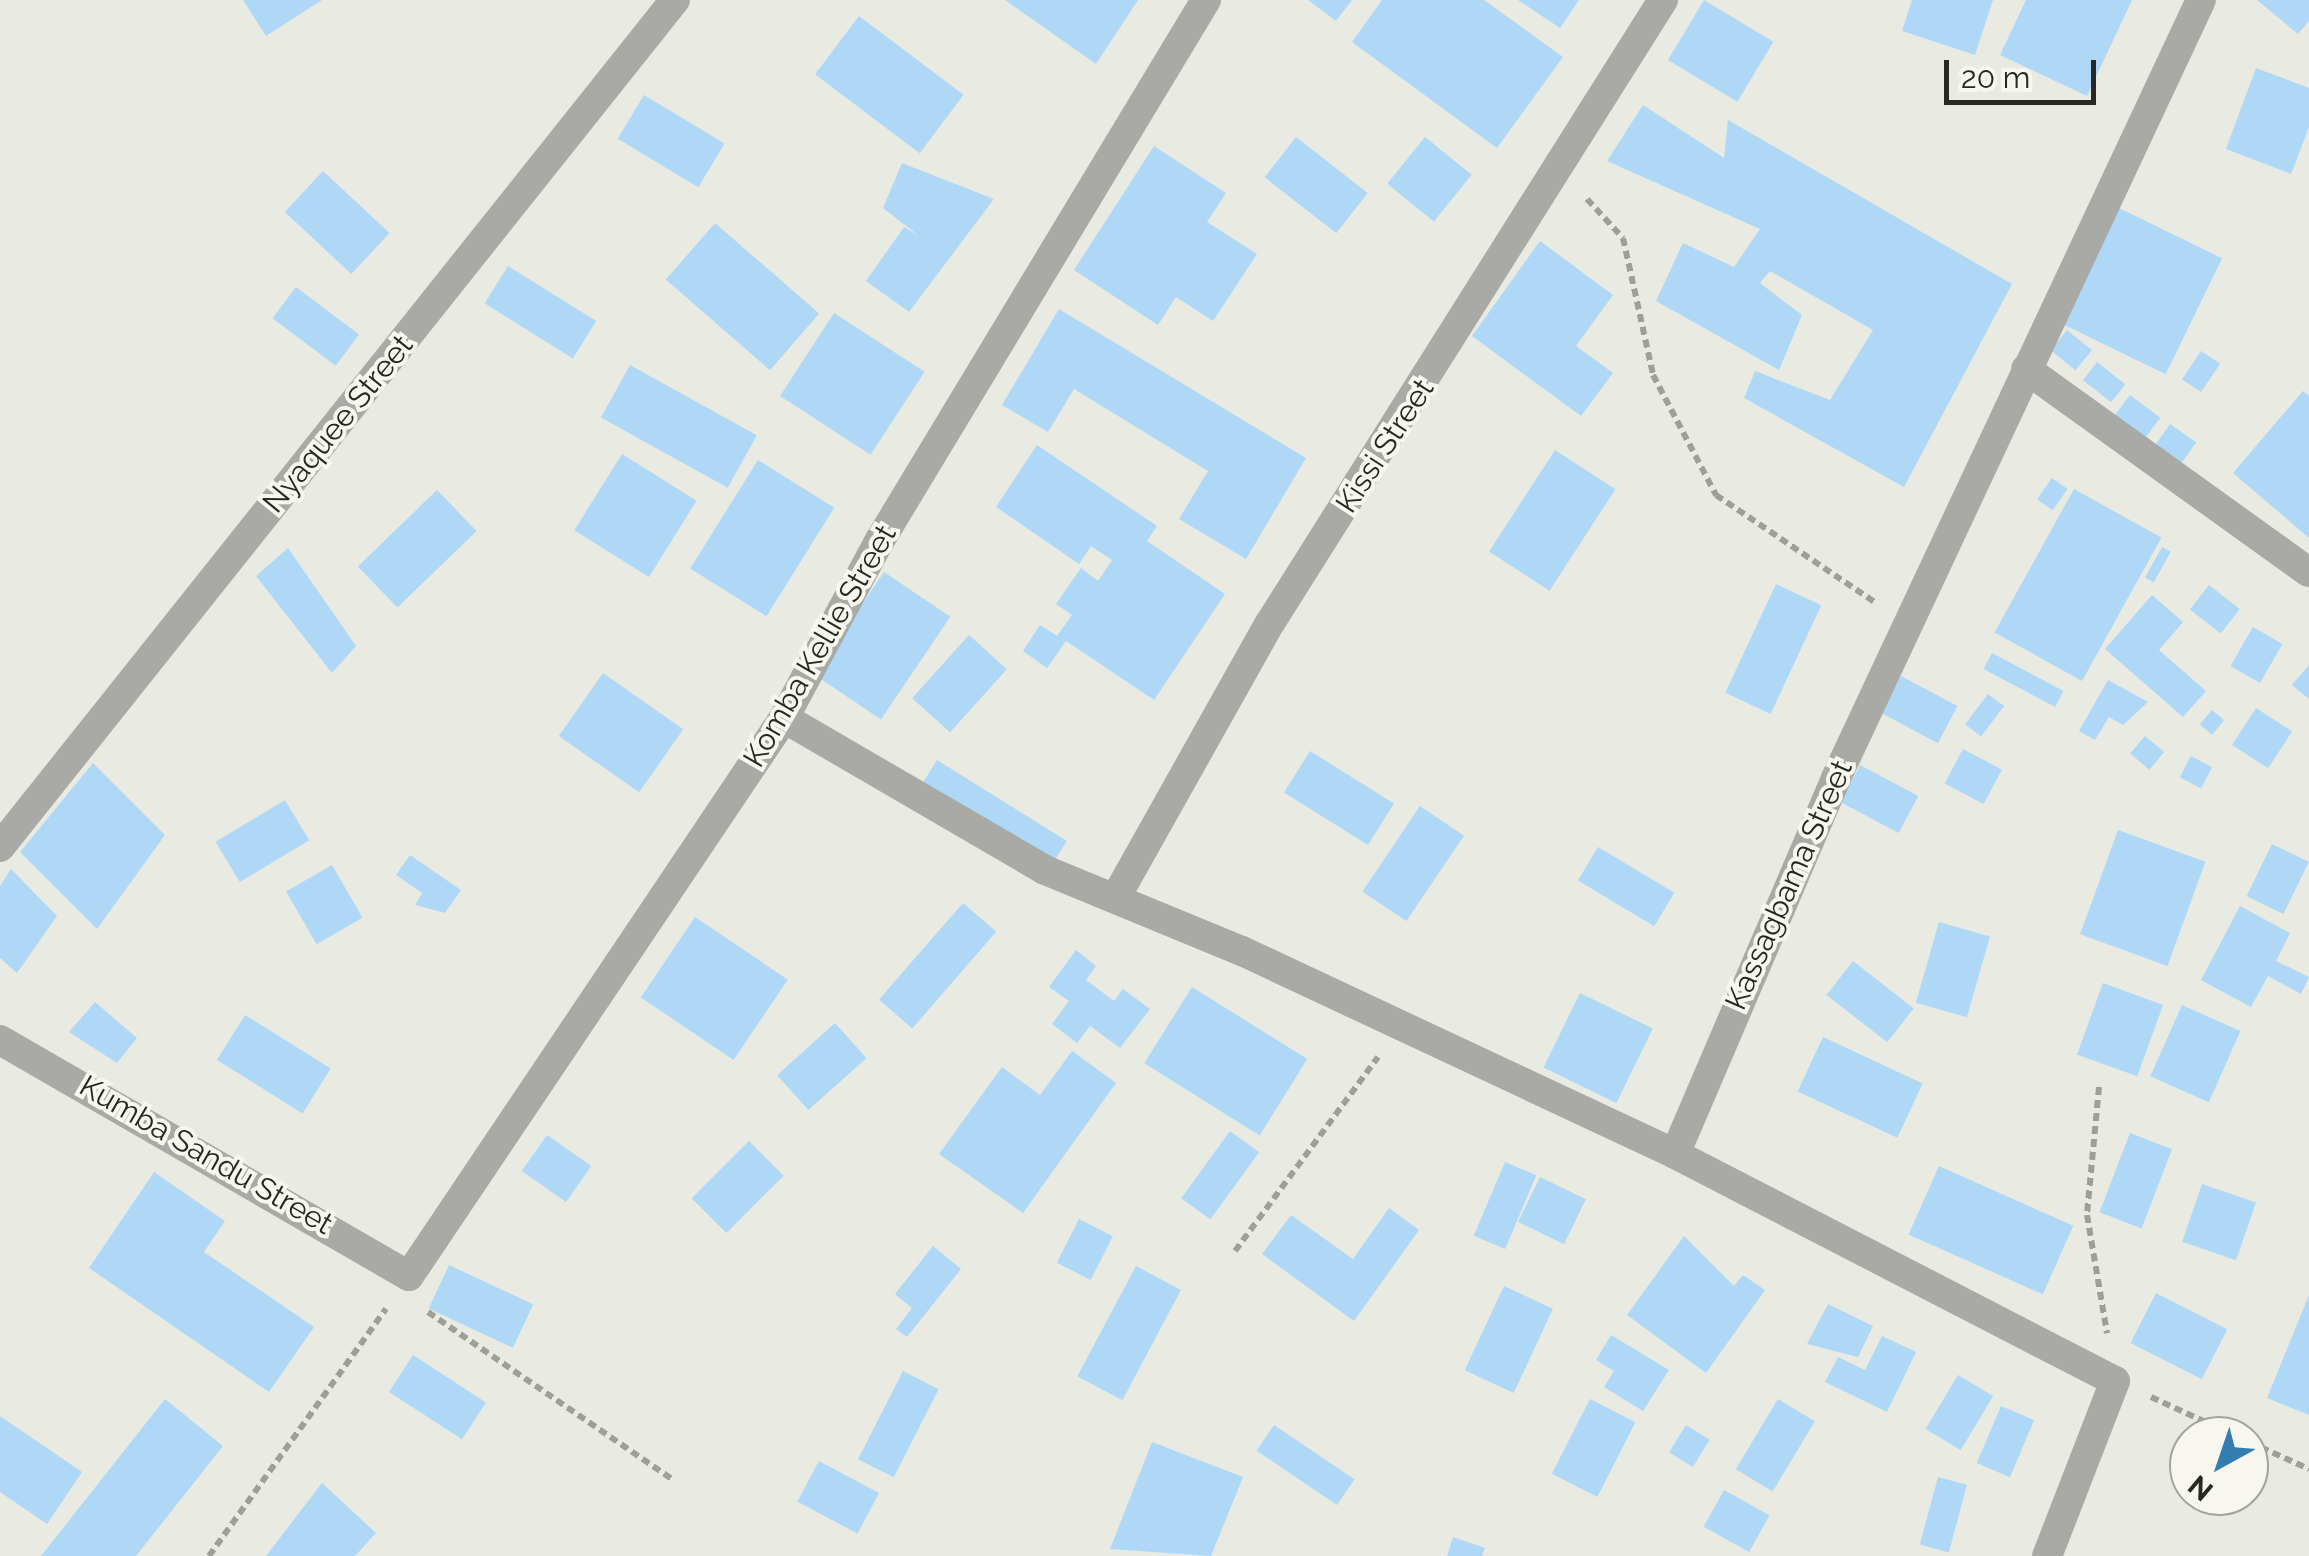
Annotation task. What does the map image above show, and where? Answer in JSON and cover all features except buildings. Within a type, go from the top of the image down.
[{"type":"street","name":"Nyaquee Street","points":[[0,847],[675,0]]},
{"type":"street","name":"Komba Kellie Street","points":[[409,1276],[784,718],[880,540],[1206,0]]},
{"type":"street","name":"Kissi Street","points":[[1116,897],[1270,623],[1663,0]]},
{"type":"street","name":"Kassagbama Street","points":[[1675,1154],[1911,615],[2200,0]]},
{"type":"street","points":[[2026,369],[2309,572]]},
{"type":"street","points":[[784,718],[1010,852],[1675,1154],[2116,1381],[2046,1556]]},
{"type":"street","name":"Kumba Sandu Street","points":[[0,1040],[409,1276]]},
{"type":"path","points":[[1559,168],[1624,238],[1653,375],[1716,495],[1872,602],[1911,615]]},
{"type":"path","points":[[1235,1251],[1399,1028]]},
{"type":"path","points":[[2099,1088],[2087,1215],[2116,1381],[2192,1416]]},
{"type":"path","points":[[209,1556],[409,1276],[439,1326],[672,1480]]},
{"type":"path","points":[[2269,1451],[2309,1470]]}]
